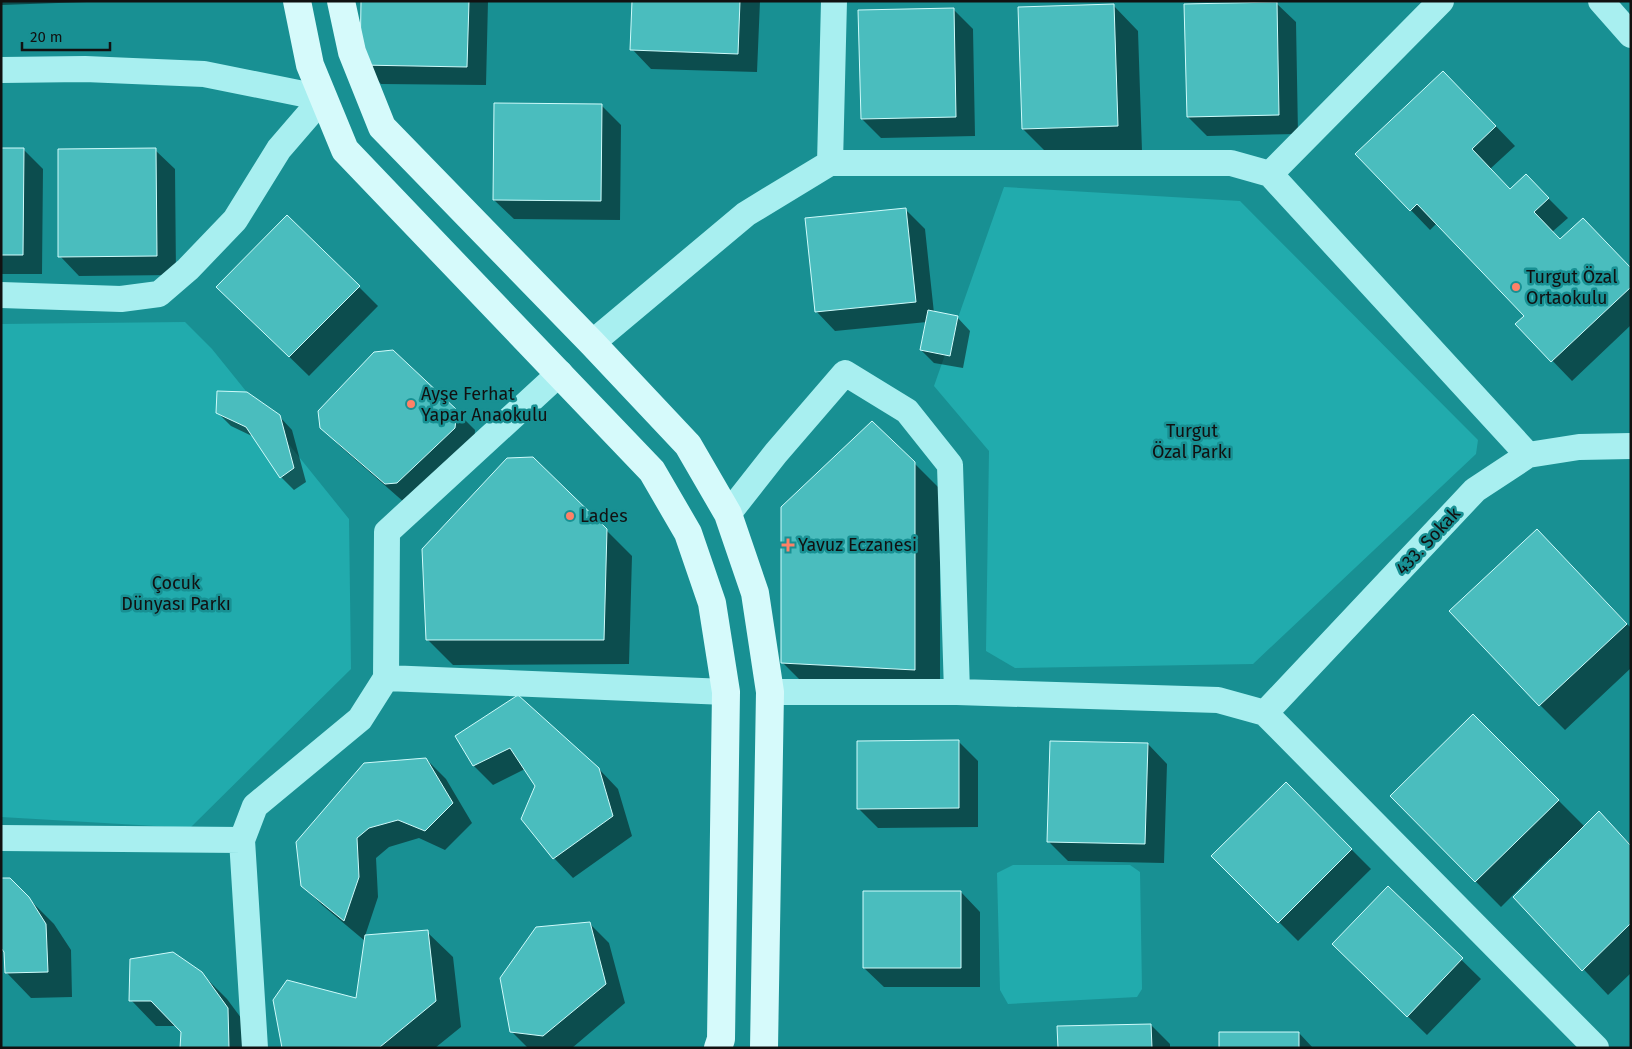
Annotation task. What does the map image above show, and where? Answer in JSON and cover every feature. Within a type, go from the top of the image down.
[{"type":"street","points":[[297,1],[310,65],[345,150],[652,471],[688,533],[712,603],[726,692],[721,1039],[718,1048]]},
{"type":"street","points":[[341,1],[352,52],[382,127],[688,444],[728,514],[755,593],[770,692],[764,1048]]},
{"type":"street","points":[[830,163],[834,1]]},
{"type":"street","points":[[1270,174],[1441,1]]},
{"type":"street","points":[[1601,1],[1631,35]]},
{"type":"street","points":[[1,70],[85,69],[204,74],[323,98]]},
{"type":"street","points":[[1,295],[121,299],[159,294],[188,269],[235,220],[279,149],[323,98]]},
{"type":"street","points":[[592,343],[746,214],[830,163],[1231,163],[1270,174],[1528,455]]},
{"type":"street","points":[[255,1048],[242,840],[255,806],[360,719],[386,678],[387,532],[560,373]]},
{"type":"street","points":[[728,514],[776,453],[846,373],[907,411],[950,465],[957,692]]},
{"type":"street","name":"433. Sokak","points":[[1265,713],[1475,490],[1528,455],[1578,447],[1631,446]]},
{"type":"street","points":[[386,678],[726,692]]},
{"type":"street","points":[[770,692],[957,692],[1218,700],[1265,713],[1596,1048]]},
{"type":"street","points":[[1,838],[242,840]]},
{"type":"green space","name":"Turgut Özal Parkı","points":[[1004,187],[1240,201],[1478,440],[1476,454],[1253,664],[1015,668],[986,651],[989,451],[934,386]]},
{"type":"green space","name":"Çocuk Dünyası Parkı","points":[[185,322],[212,349],[349,519],[351,669],[190,828],[1,817],[1,324]]},
{"type":"green space","points":[[1013,865],[1130,865],[1140,872],[1142,989],[1137,997],[1008,1004],[1000,990],[997,873]]},
{"type":"building","points":[[361,1],[469,1],[467,67],[360,65]]},
{"type":"building","points":[[632,1],[740,1],[738,54],[630,50]]},
{"type":"building","points":[[1277,2],[1279,115],[1187,117],[1184,4]]},
{"type":"building","points":[[1114,4],[1118,126],[1022,129],[1018,7]]},
{"type":"building","points":[[954,8],[956,117],[861,119],[858,10]]},
{"type":"building","points":[[1443,71],[1496,126],[1472,149],[1510,189],[1526,174],[1549,198],[1534,212],[1560,239],[1583,218],[1631,268],[1631,287],[1551,362],[1515,324],[1524,316],[1417,204],[1410,211],[1355,154]]},
{"type":"building","points":[[494,103],[602,104],[601,201],[493,200]]},
{"type":"building","points":[[1,148],[24,148],[23,255],[1,255]]},
{"type":"building","points":[[156,148],[157,256],[58,257],[58,149]]},
{"type":"building","points":[[906,208],[916,302],[815,312],[805,218]]},
{"type":"building","points":[[287,215],[360,286],[289,357],[216,287]]},
{"type":"building","points":[[928,310],[958,316],[950,356],[920,350]]},
{"type":"building","points":[[393,350],[457,410],[455,428],[397,483],[385,484],[320,428],[318,411],[374,352]]},
{"type":"building","points":[[217,391],[247,392],[280,415],[294,468],[280,478],[246,427],[216,413]]},
{"type":"building","points":[[872,421],[915,462],[915,670],[781,663],[781,507]]},
{"type":"building","points":[[533,457],[607,529],[604,640],[426,640],[422,549],[507,458]]},
{"type":"building","points":[[1537,529],[1627,624],[1539,706],[1449,611]]},
{"type":"building","points":[[518,695],[599,768],[613,816],[553,859],[521,819],[535,786],[510,748],[473,766],[455,736]]},
{"type":"building","points":[[1473,714],[1559,800],[1475,882],[1390,796]]},
{"type":"building","points":[[959,740],[959,808],[857,809],[857,741]]},
{"type":"building","points":[[1050,741],[1148,743],[1145,844],[1047,842]]},
{"type":"building","points":[[426,758],[453,803],[425,831],[398,820],[369,828],[357,838],[359,877],[344,921],[301,886],[296,842],[364,763]]},
{"type":"building","points":[[1286,782],[1352,849],[1278,923],[1211,856]]},
{"type":"building","points":[[1599,811],[1631,846],[1631,923],[1582,971],[1513,897]]},
{"type":"building","points":[[1,878],[10,878],[29,897],[46,924],[48,972],[5,973],[4,952],[1,948]]},
{"type":"building","points":[[1388,886],[1463,958],[1407,1017],[1332,944]]},
{"type":"building","points":[[863,891],[961,891],[961,968],[863,968]]},
{"type":"building","points":[[590,922],[606,984],[543,1036],[510,1032],[500,978],[536,927]]},
{"type":"building","points":[[428,930],[436,1001],[380,1047],[282,1048],[273,1000],[287,980],[356,998],[365,935]]},
{"type":"building","points":[[173,952],[202,972],[228,1008],[229,1048],[180,1048],[181,1032],[151,1001],[129,1001],[130,959]]},
{"type":"building","points":[[1151,1024],[1152,1048],[1058,1048],[1057,1026]]},
{"type":"building","points":[[1219,1032],[1299,1032],[1299,1048],[1219,1048]]},
{"type":"place","name":"Turgut Özal Ortaokulu","points":[[1516,287]]},
{"type":"place","name":"Ayşe Ferhat Yapar Anaokulu","points":[[411,404]]},
{"type":"place","name":"Lades","points":[[570,516]]},
{"type":"place","name":"Yavuz Eczanesi","points":[[788,545]]}]
